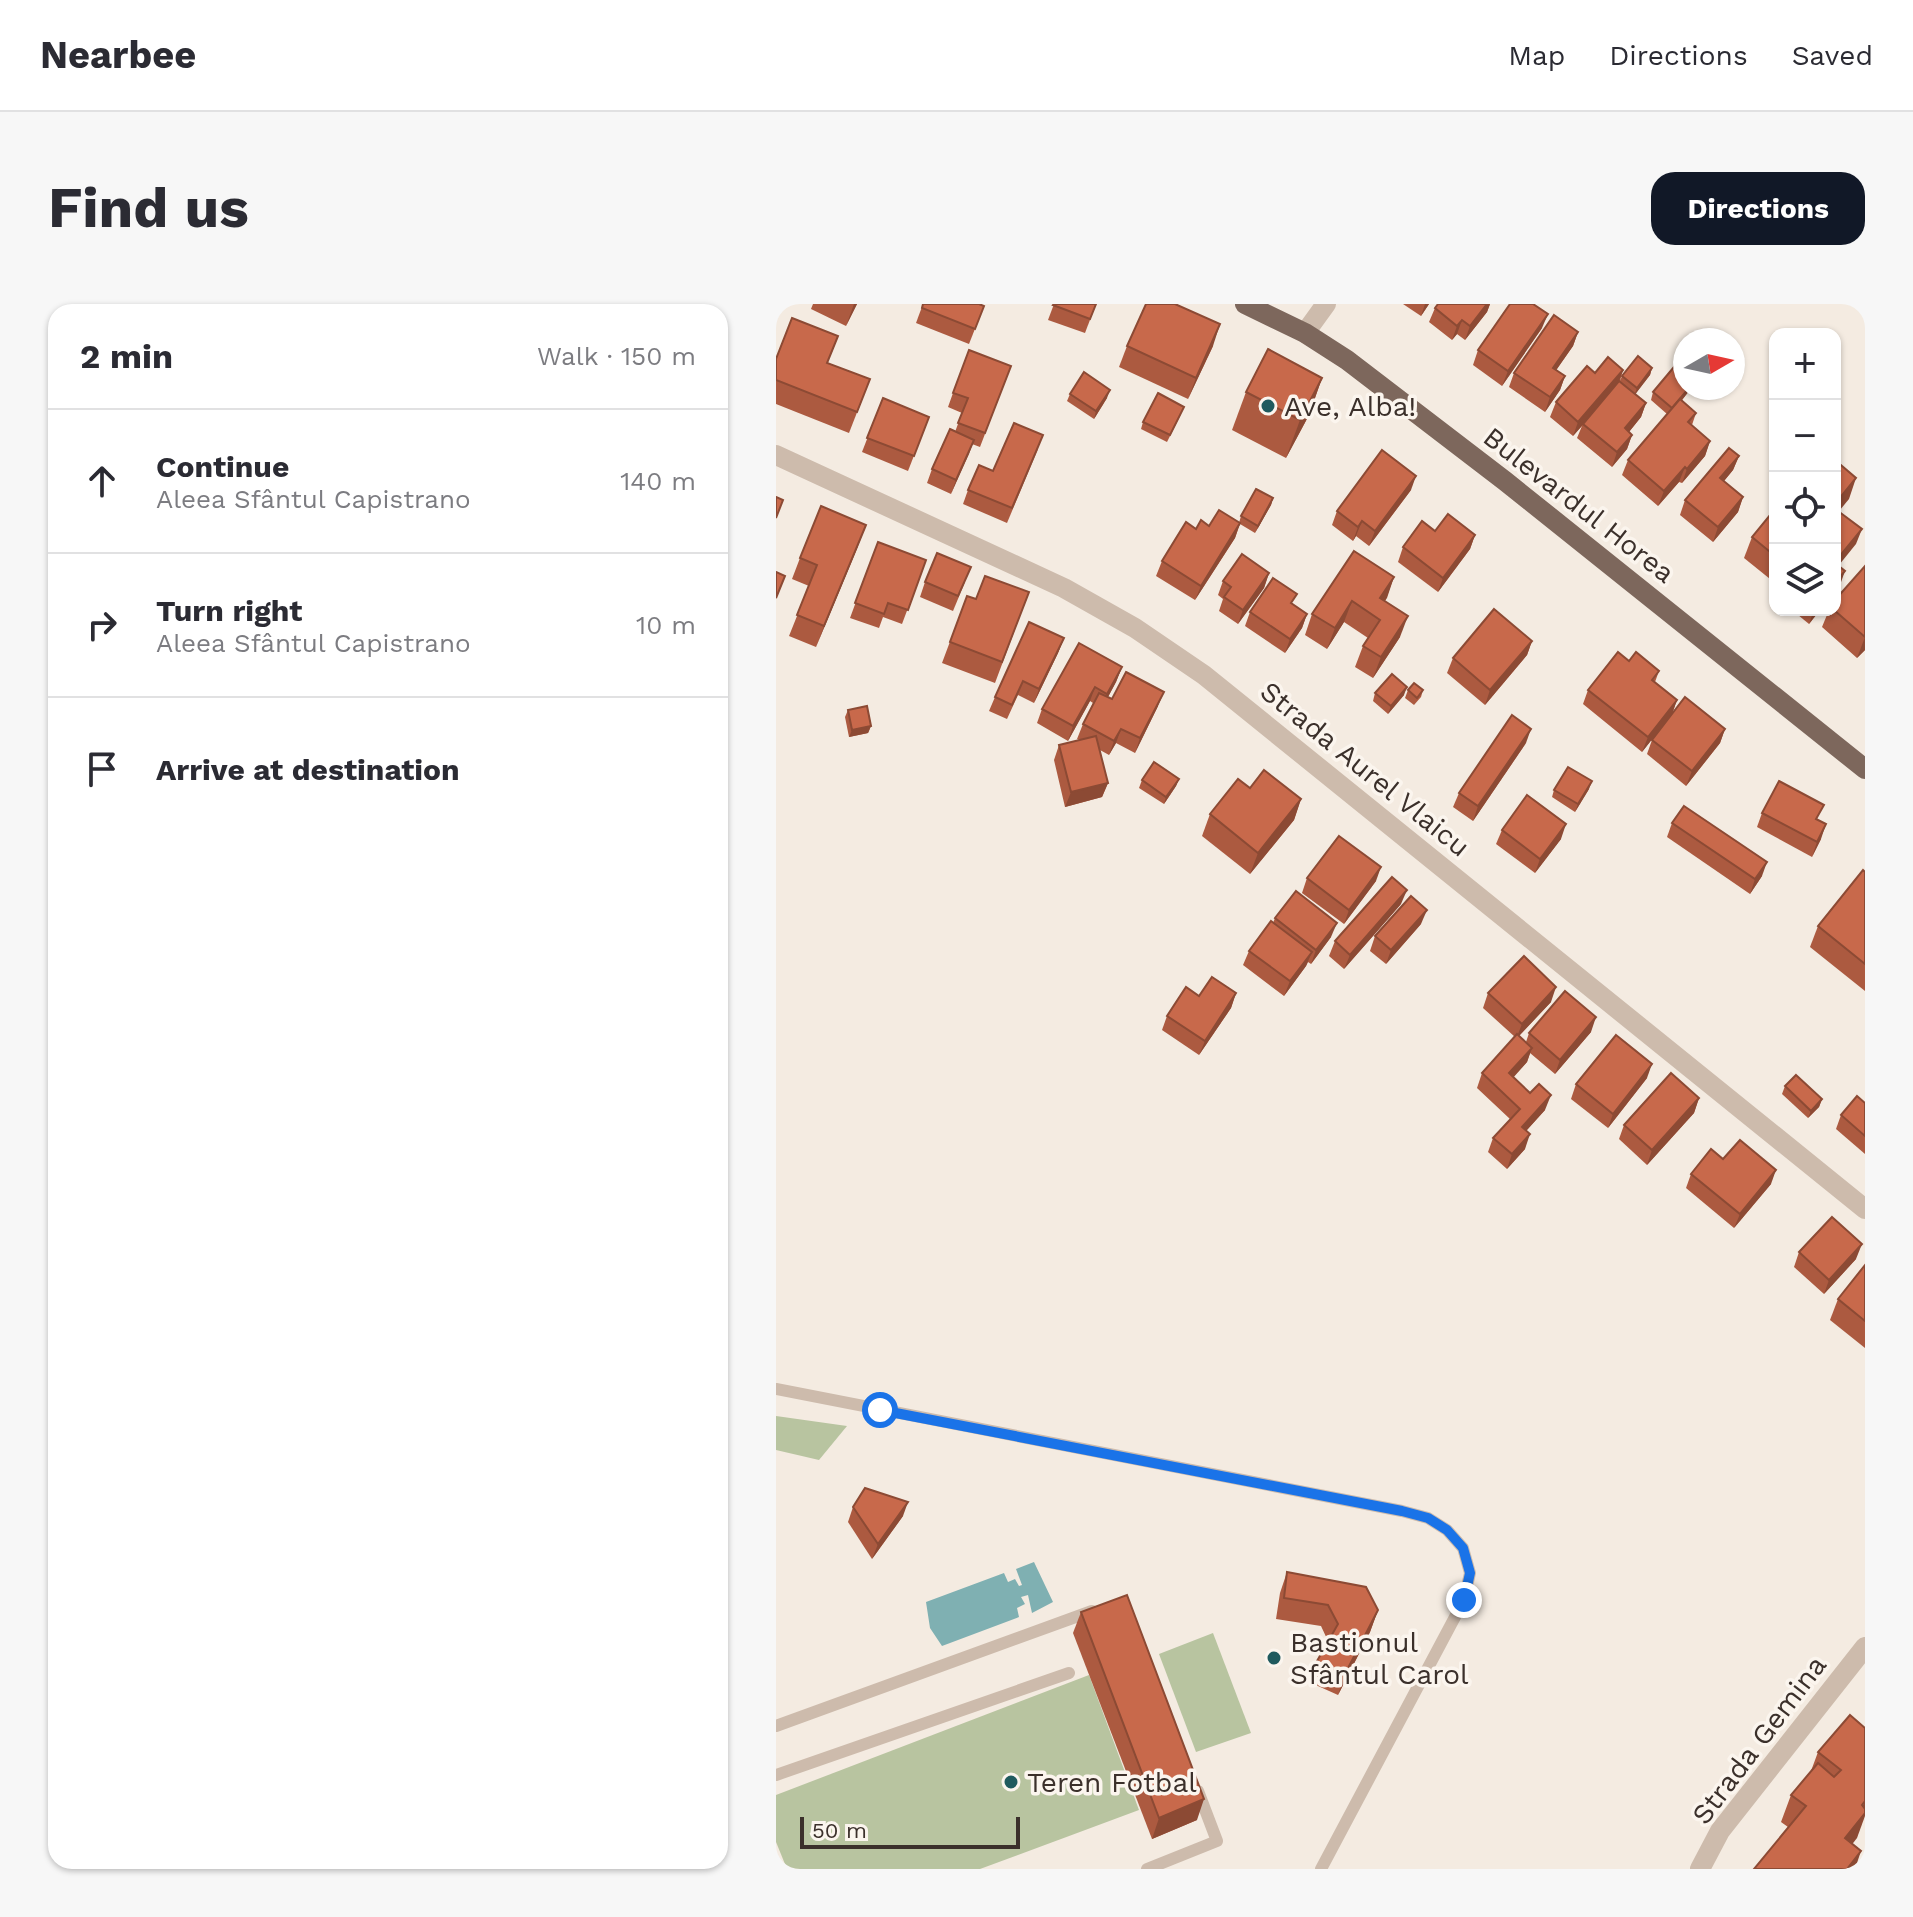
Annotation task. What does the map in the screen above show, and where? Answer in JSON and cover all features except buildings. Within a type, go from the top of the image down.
[{"type":"main road","name":"Bulevardul Horea","points":[[1245,304],[1305,333],[1347,360],[1505,481],[1865,769]]},
{"type":"street","points":[[1305,333],[1326,304]]},
{"type":"street","name":"Strada Aurel Vlaicu","points":[[776,455],[1064,588],[1135,628],[1204,675],[1865,1209]]},
{"type":"street","name":"Strada Gemina","points":[[1700,1869],[1720,1831],[1865,1647]]},
{"type":"lane","points":[[776,1389],[1402,1511],[1428,1518],[1447,1530],[1463,1548],[1470,1573],[1464,1600],[1321,1869]]},
{"type":"lane","points":[[776,1726],[1112,1604]]},
{"type":"lane","points":[[776,1775],[1069,1673]]},
{"type":"lane","points":[[1147,1869],[1217,1841],[1196,1784]]},
{"type":"green space","points":[[776,1416],[847,1426],[819,1460],[776,1450]]},
{"type":"green space","points":[[1213,1633],[1251,1733],[1196,1752],[1159,1654]]},
{"type":"green space","name":"Teren Fotbal","points":[[1089,1675],[1139,1810],[980,1869],[787,1869],[776,1842],[776,1795]]},
{"type":"water","points":[[1034,1562],[1053,1602],[1032,1613],[1028,1595],[1021,1597],[1025,1604],[1017,1608],[1019,1617],[942,1646],[930,1628],[926,1602],[1004,1573],[1008,1582],[1015,1579],[1019,1586],[1022,1585],[1016,1569]]},
{"type":"place","name":"Ave, Alba!","points":[[1268,406]]},
{"type":"place","name":"Bastionul Sfântul Carol","points":[[1274,1658]]},
{"type":"place","name":"Teren Fotbal","points":[[1011,1782]]},
{"type":"route","points":[[880,1410],[1428,1518],[1447,1530],[1463,1548],[1470,1573],[1464,1600]]}]
